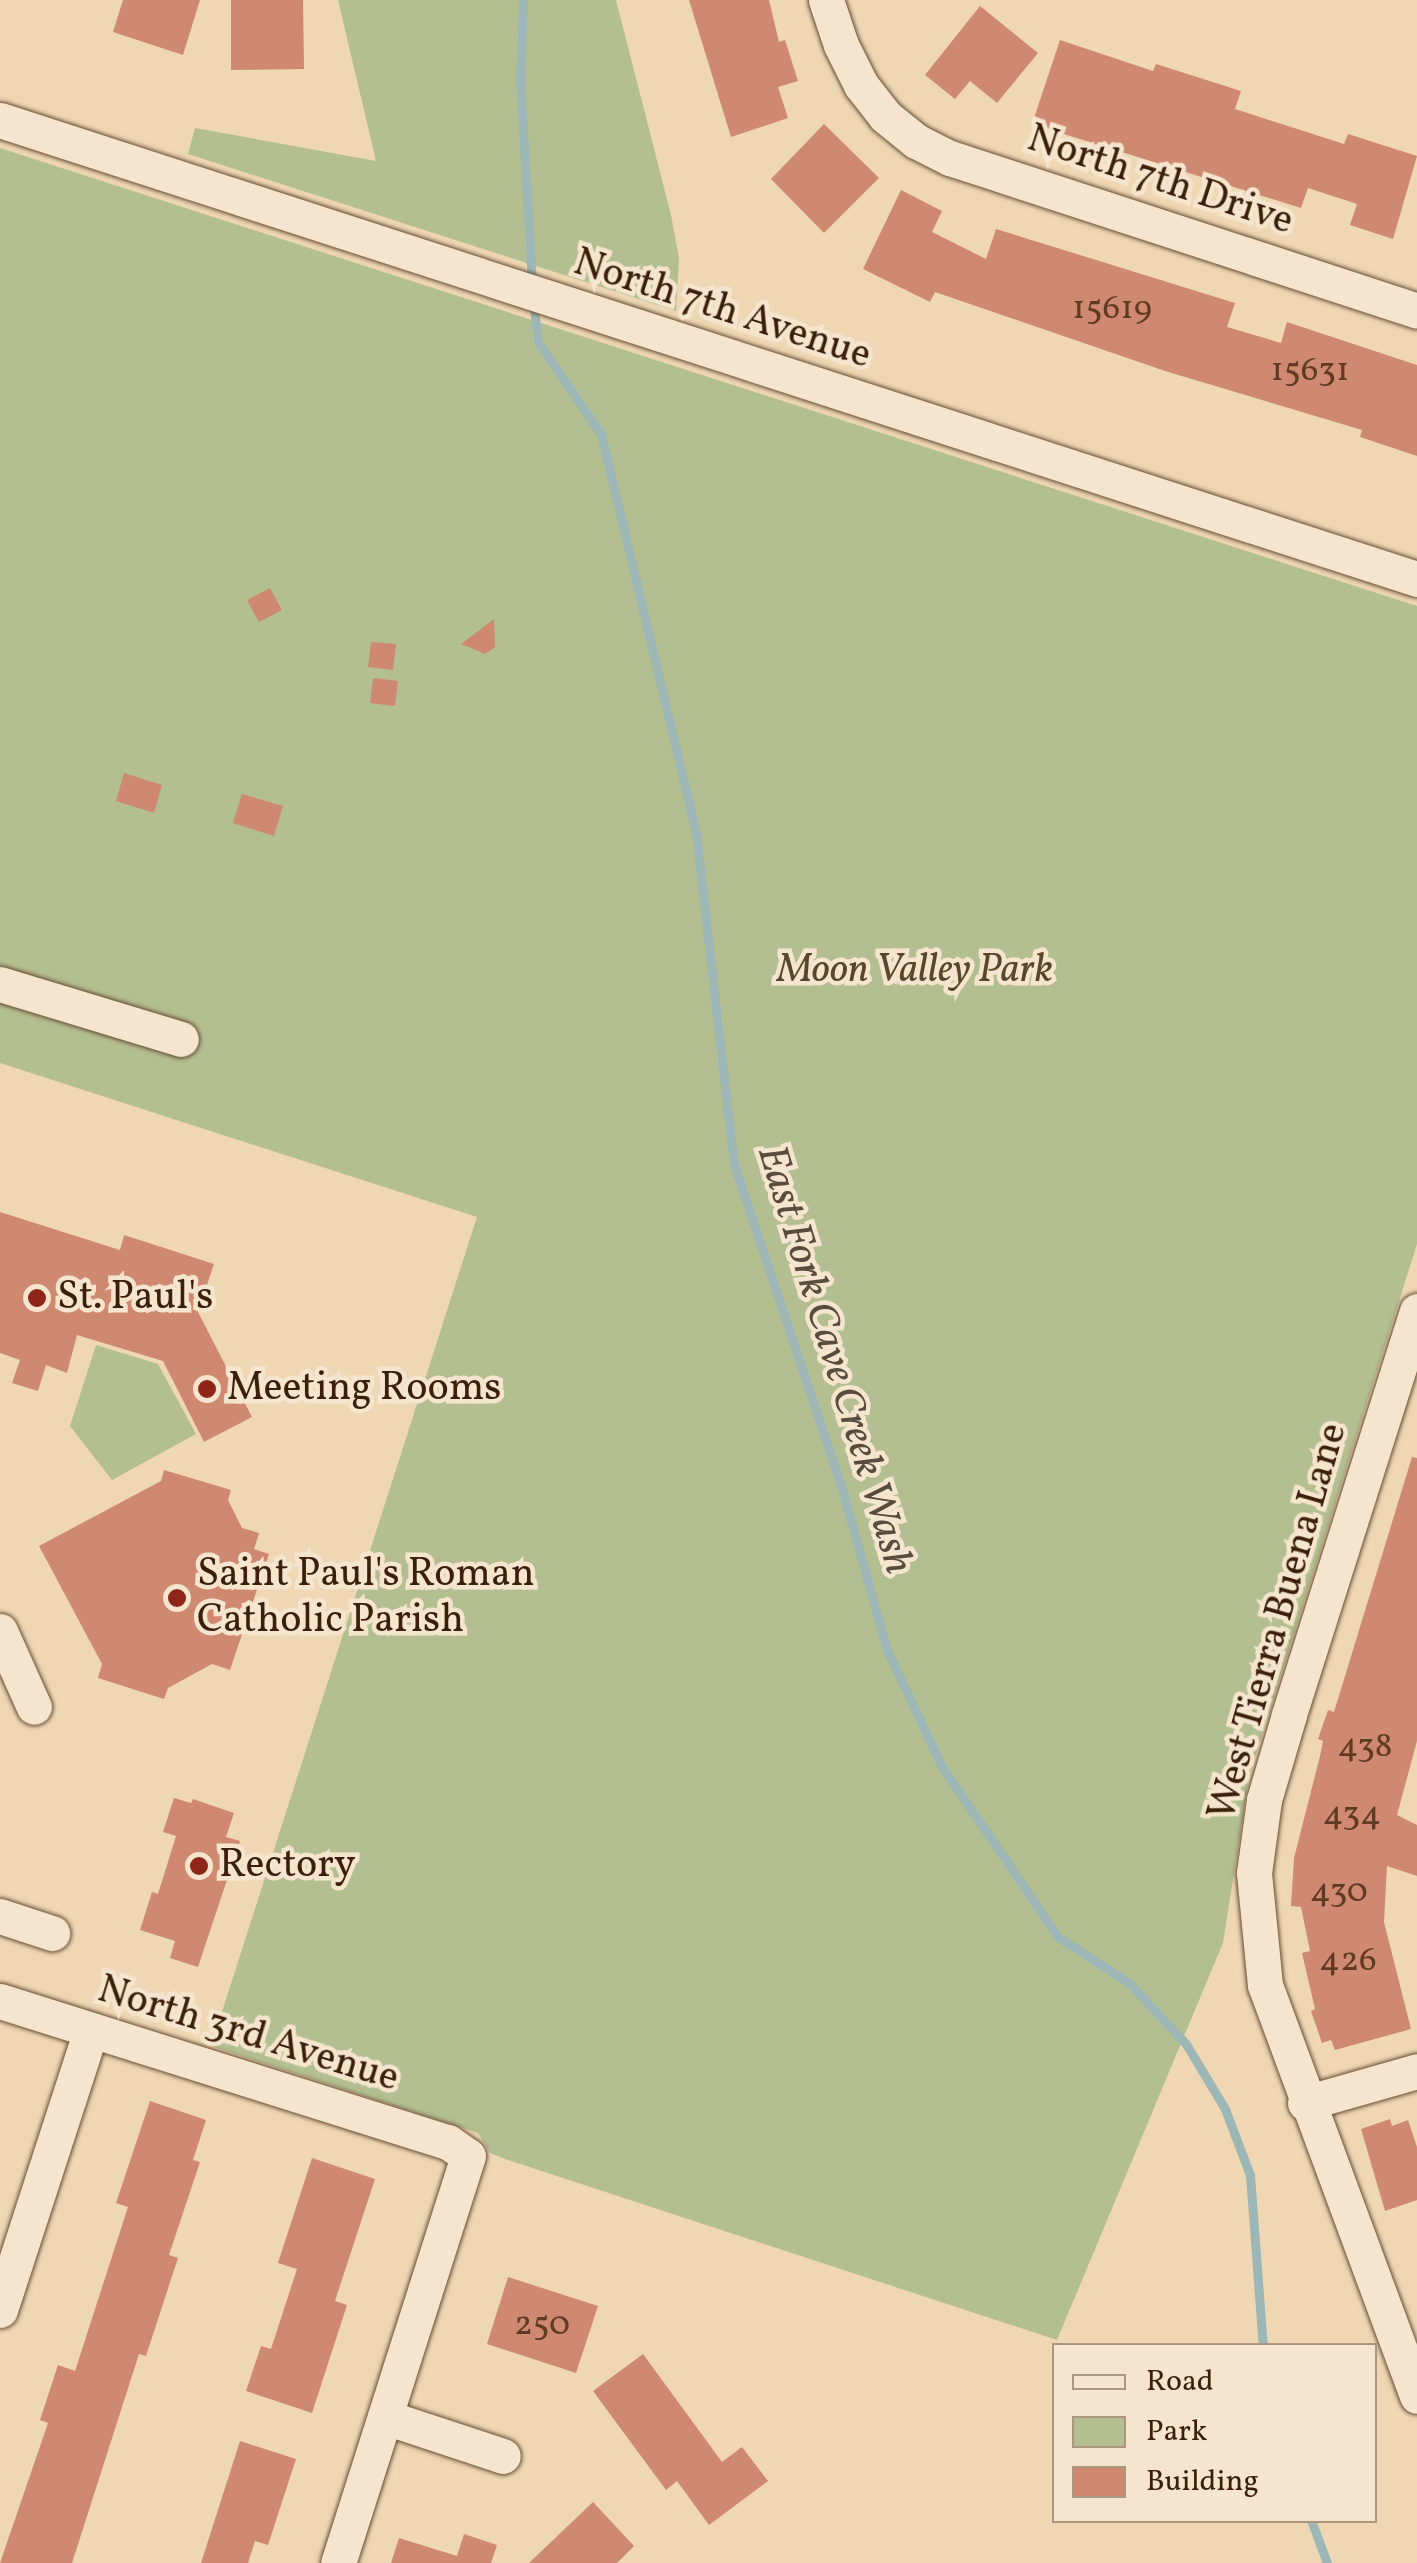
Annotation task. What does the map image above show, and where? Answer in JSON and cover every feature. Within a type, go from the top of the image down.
[{"type":"street","name":"North 7th Drive","points":[[826,0],[860,85],[885,116],[916,141],[950,158],[1417,311]]},
{"type":"street","name":"North 7th Avenue","points":[[0,120],[1417,579]]},
{"type":"street","points":[[0,984],[181,1039]]},
{"type":"street","name":"West Tierra Buena Lane","points":[[1416,2391],[1305,2103],[1260,1958],[1254,1873],[1257,1834],[1289,1715],[1417,1311]]},
{"type":"street","points":[[0,1631],[34,1707]]},
{"type":"street","points":[[0,1916],[52,1933]]},
{"type":"street","name":"North 3rd Avenue","points":[[0,2001],[448,2142],[468,2156],[385,2417]]},
{"type":"street","points":[[0,2310],[91,2030]]},
{"type":"street","points":[[1305,2103],[1417,2071]]},
{"type":"street","points":[[338,2563],[385,2417],[503,2456]]},
{"type":"green space","points":[[338,0],[616,0],[671,215],[679,258],[676,311],[188,154],[195,128],[376,161]]},
{"type":"green space","name":"Moon Valley Park","points":[[0,148],[1417,606],[1417,1244],[1249,1776],[1223,1943],[1057,2340],[505,2159],[490,2153],[478,2133],[211,2046],[477,1217],[0,1063]]},
{"type":"green space","points":[[96,1345],[158,1364],[196,1434],[112,1480],[70,1426]]},
{"type":"building","points":[[123,0],[200,0],[183,55],[113,32]]},
{"type":"building","points":[[231,0],[303,0],[304,69],[231,70]]},
{"type":"building","points":[[689,0],[769,0],[779,42],[785,40],[798,81],[778,87],[788,118],[731,137]]},
{"type":"building","points":[[980,6],[1038,53],[997,103],[970,81],[955,99],[925,75]]},
{"type":"building","points":[[1060,40],[1153,71],[1156,64],[1241,91],[1235,109],[1344,144],[1348,134],[1417,156],[1393,239],[1350,225],[1357,204],[1308,188],[1301,208],[1032,124]]},
{"type":"building","points":[[824,124],[879,178],[824,233],[771,179]]},
{"type":"building","points":[[901,190],[942,211],[932,232],[986,259],[996,229],[1235,303],[1227,327],[1281,343],[1287,322],[1417,365],[1417,456],[1360,437],[1362,430],[1165,371],[935,292],[930,302],[863,269]]},
{"type":"building","points":[[270,588],[282,610],[259,622],[247,600]]},
{"type":"building","points":[[494,619],[495,647],[485,654],[461,644]]},
{"type":"building","points":[[371,642],[396,644],[393,670],[368,667]]},
{"type":"building","points":[[373,678],[398,681],[395,706],[370,703]]},
{"type":"building","points":[[124,773],[162,785],[154,813],[116,801]]},
{"type":"building","points":[[242,794],[283,806],[274,836],[233,823]]},
{"type":"building","points":[[0,1212],[120,1250],[124,1235],[214,1264],[198,1312],[252,1417],[204,1442],[163,1361],[77,1335],[67,1373],[46,1365],[38,1391],[12,1383],[20,1360],[0,1353]]},
{"type":"building","points":[[1412,1457],[1417,1458],[1417,1741],[1397,1815],[1417,1825],[1417,1876],[1387,1866],[1384,1922],[1411,2029],[1335,2050],[1331,2040],[1322,2043],[1311,2011],[1315,2009],[1302,1953],[1310,1951],[1301,1907],[1291,1906],[1294,1858],[1320,1756],[1323,1741],[1318,1739],[1328,1710],[1334,1712]]},
{"type":"building","points":[[164,1470],[231,1490],[228,1500],[242,1528],[259,1533],[254,1549],[269,1554],[230,1670],[212,1664],[168,1688],[164,1699],[98,1678],[102,1664],[39,1546],[161,1481]]},
{"type":"building","name":"Rectory","points":[[174,1798],[191,1803],[193,1799],[234,1813],[226,1837],[240,1841],[198,1967],[170,1958],[175,1941],[140,1930],[152,1892],[158,1894],[176,1836],[163,1832]]},
{"type":"building","points":[[150,2101],[206,2120],[193,2160],[200,2162],[169,2255],[178,2258],[146,2356],[139,2354],[72,2563],[0,2563],[48,2423],[40,2420],[58,2365],[75,2371],[128,2207],[116,2203]]},
{"type":"building","points":[[1390,2119],[1392,2126],[1408,2120],[1417,2147],[1417,2200],[1385,2211],[1361,2129]]},
{"type":"building","points":[[312,2158],[375,2179],[335,2301],[347,2305],[312,2413],[246,2391],[261,2346],[271,2349],[297,2269],[278,2263]]},
{"type":"building","points":[[508,2277],[598,2306],[576,2373],[487,2344]]},
{"type":"building","points":[[643,2354],[722,2462],[742,2447],[768,2481],[709,2525],[677,2481],[666,2490],[593,2391]]},
{"type":"building","points":[[240,2441],[296,2459],[268,2545],[255,2541],[248,2563],[201,2563]]},
{"type":"building","points":[[593,2502],[634,2546],[617,2563],[529,2563]]},
{"type":"building","points":[[464,2534],[497,2545],[491,2563],[391,2563],[399,2538],[457,2556]]},
{"type":"waterway","name":"East Fork Cave Creek Wash","points":[[523,0],[520,80],[532,285]]},
{"type":"waterway","name":"East Fork Cave Creek Wash","points":[[533,300],[538,342],[601,434],[696,833],[734,1164],[842,1489],[887,1650],[941,1765],[1058,1937],[1129,1983],[1186,2044],[1225,2109],[1250,2175],[1263,2343]]},
{"type":"waterway","name":"East Fork Cave Creek Wash","points":[[1312,2523],[1327,2563]]},
{"type":"place","name":"St. Paul's","points":[[37,1298]]},
{"type":"place","name":"Meeting Rooms","points":[[207,1389]]},
{"type":"place","name":"Saint Paul's Roman Catholic Parish","points":[[177,1598]]},
{"type":"place","name":"Rectory","points":[[199,1866]]}]
